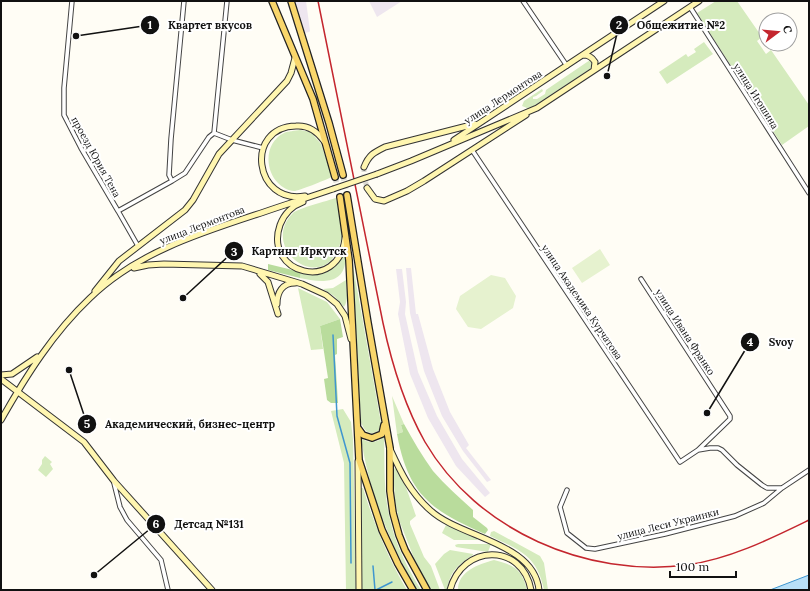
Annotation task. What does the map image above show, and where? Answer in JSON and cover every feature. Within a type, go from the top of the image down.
[{"type":"main road","points":[[272,1],[315,106],[335,177]]},
{"type":"main road","points":[[291,1],[329,123],[343,175]]},
{"type":"main road","name":"улица Лермонтова","points":[[427,154],[456,139],[664,1]]},
{"type":"main road","name":"улица Лермонтова","points":[[1,420],[17,391],[61,328],[90,298],[120,274],[155,253],[186,239],[377,174],[537,108],[699,1]]},
{"type":"main road","points":[[583,55],[588,55],[593,59],[595,62],[594,70]]},
{"type":"main road","points":[[90,298],[118,263],[185,210],[193,200],[216,158],[287,81],[295,58]]},
{"type":"main road","points":[[368,188],[375,199],[384,201],[407,191],[537,108]]},
{"type":"main road","points":[[364,167],[368,158],[374,152],[385,147],[482,122]]},
{"type":"main road","points":[[328,150],[323,140],[317,133],[308,128],[298,126],[288,127],[278,130],[269,138],[263,148],[261,160],[264,174],[270,185],[279,192],[288,196],[298,197],[333,189]]},
{"type":"main road","points":[[333,189],[300,203],[287,213],[281,222],[278,233],[280,250],[286,261],[295,268],[307,272],[325,270],[334,264],[341,254],[344,244],[345,229]]},
{"type":"main road","points":[[347,195],[390,448],[390,491],[394,520],[405,550],[427,590]]},
{"type":"main road","points":[[340,198],[349,260],[358,426],[359,590]]},
{"type":"main road","points":[[120,274],[137,267],[158,264],[242,266],[302,284],[322,293],[336,304],[345,316],[353,352]]},
{"type":"main road","points":[[252,270],[263,276],[268,282],[278,314],[277,299],[282,288],[291,283],[302,284]]},
{"type":"main road","points":[[1,375],[12,374],[40,356]]},
{"type":"main road","points":[[1,380],[84,442],[114,481],[212,590]]},
{"type":"main road","points":[[358,426],[360,432],[366,437],[372,438],[379,436],[383,433],[384,429],[384,414]]},
{"type":"main road","points":[[390,448],[404,479],[430,510],[445,522],[494,543],[518,556],[528,564],[533,572],[537,579],[539,590]]},
{"type":"main road","points":[[358,460],[390,547],[413,590]]},
{"type":"main road","points":[[450,590],[454,576],[461,568],[478,557],[490,555],[504,557],[516,564],[525,574],[531,590]]},
{"type":"street","name":"проезд Юрия Тена","points":[[72,1],[64,88],[64,115],[81,148],[118,211],[185,173],[209,137],[214,133]]},
{"type":"street","points":[[172,181],[169,175],[171,139],[184,1]]},
{"type":"street","points":[[226,1],[214,133],[232,140],[263,148]]},
{"type":"street","points":[[523,1],[567,66]]},
{"type":"street","name":"улица Игошина","points":[[690,7],[809,193]]},
{"type":"street","name":"улица Академика Курчатова","points":[[472,150],[680,462]]},
{"type":"street","points":[[118,211],[138,246]]},
{"type":"street","name":"улица Ивана Франко","points":[[640,279],[730,416],[730,419],[698,450],[680,462]]},
{"type":"street","points":[[698,450],[714,448],[722,450],[737,465],[762,485],[773,489],[782,488]]},
{"type":"street","name":"улица Леси Украинки","points":[[567,490],[560,507],[567,533],[586,548],[595,549],[664,534],[735,516],[764,503],[782,488],[809,470]]},
{"type":"street","points":[[114,481],[120,507],[127,520],[161,560],[168,590]]},
{"type":"shaded area","points":[[295,1],[306,1],[309,32],[305,33]]},
{"type":"shaded area","points":[[369,1],[402,1],[377,17]]},
{"type":"shaded area","points":[[406,268],[411,268],[416,314],[418,314],[433,369],[450,412],[469,445],[466,448],[491,480],[487,482],[463,451],[442,416],[424,371],[410,313]]},
{"type":"shaded area","points":[[396,269],[402,269],[406,302],[405,314],[418,372],[437,416],[462,459],[490,493],[485,497],[456,466],[428,418],[410,374],[398,314],[400,302]]},
{"type":"green space","points":[[716,1],[737,1],[758,31],[758,52],[765,52],[766,54],[772,52],[809,105],[809,126],[782,145],[697,13]]},
{"type":"green space","points":[[704,42],[713,54],[667,84],[659,72],[686,54],[688,57],[696,52],[694,49]]},
{"type":"green space","points":[[590,60],[592,64],[590,69],[532,107],[527,108],[522,106],[524,101],[542,89],[543,91],[533,97],[533,99],[537,99],[545,94],[546,90]]},
{"type":"green space","points":[[300,130],[311,132],[321,144],[332,177],[292,191],[281,186],[273,177],[270,171],[269,156],[270,149],[278,137],[286,132]]},
{"type":"green space","points":[[336,198],[342,224],[341,240],[337,252],[328,263],[317,267],[305,266],[295,260],[287,250],[283,239],[285,226],[293,213],[296,211]]},
{"type":"green space","points":[[350,249],[381,423],[379,430],[373,433],[368,432],[361,422]]},
{"type":"green space","points":[[600,249],[610,265],[582,283],[572,268]]},
{"type":"green space","points":[[345,252],[345,264],[343,271],[333,279],[320,281],[300,278],[301,272],[316,274],[332,269]]},
{"type":"green space","points":[[268,264],[301,272],[300,278],[268,270]]},
{"type":"green space","points":[[491,275],[505,278],[516,296],[513,308],[481,329],[468,327],[456,309],[460,296]]},
{"type":"green space","points":[[346,280],[347,298],[344,307],[334,296],[323,289],[333,288]]},
{"type":"green space","points":[[298,288],[327,302],[340,319],[320,326],[323,349],[311,350]]},
{"type":"green space","points":[[340,319],[343,337],[337,339],[337,354],[335,355],[338,403],[331,403],[327,400],[324,379],[328,378],[320,326]]},
{"type":"green space","points":[[392,396],[404,424],[401,425],[403,432],[397,434]]},
{"type":"green space","points":[[343,409],[351,422],[353,439],[356,590],[346,590],[344,463],[331,411]]},
{"type":"green space","points":[[404,424],[421,454],[433,471],[473,510],[473,517],[487,528],[488,530],[485,534],[450,517],[436,508],[424,498],[415,486],[402,455],[397,434],[403,432],[401,425]]},
{"type":"green space","points":[[384,436],[385,488],[392,528],[402,556],[421,590],[417,590],[398,554],[382,517],[369,478],[361,438],[373,442]]},
{"type":"green space","points":[[45,456],[52,462],[50,464],[53,469],[46,477],[38,470]]},
{"type":"green space","points":[[395,468],[401,476],[416,516],[410,521],[410,524],[424,557],[431,566],[440,590],[432,590],[427,583],[414,558],[399,520],[395,500],[393,470]]},
{"type":"green space","points":[[360,488],[363,488],[382,540],[407,590],[361,590]]},
{"type":"green space","points":[[446,525],[477,538],[477,540],[454,540],[442,533]]},
{"type":"green space","points":[[494,531],[540,556],[544,563],[548,590],[544,590],[537,569],[531,561],[510,545],[490,536],[491,532]]},
{"type":"green space","points":[[491,544],[488,552],[456,547],[455,545]]},
{"type":"green space","points":[[450,550],[473,555],[456,569],[450,578],[447,590],[445,590],[435,564]]},
{"type":"green space","points":[[494,560],[512,566],[516,569],[523,577],[527,590],[458,590],[459,583],[465,573],[476,566]]},
{"type":"water","points":[[809,575],[809,590],[770,590]]},
{"type":"waterway","points":[[333,335],[337,416],[350,463],[351,563]]},
{"type":"waterway","points":[[373,566],[375,590]]},
{"type":"waterway","points":[[376,590],[392,582]]},
{"type":"tunnel","points":[[364,167],[367,188]]},
{"type":"tunnel","points":[[343,175],[347,195]]},
{"type":"tunnel","points":[[335,177],[340,197]]},
{"type":"railway","points":[[318,1],[390,354],[411,414],[425,442],[447,473],[474,501],[504,523],[538,542],[574,555],[611,564],[649,567],[687,565],[703,562],[750,547],[809,520]]},
{"type":"place","name":"Квартет вкусов","points":[[76,36]]},
{"type":"place","name":"Общежитие №2","points":[[607,76]]},
{"type":"place","name":"Картинг Иркутск","points":[[183,298]]},
{"type":"place","name":"Академический, бизнес-центр","points":[[69,370]]},
{"type":"place","name":"Svoy","points":[[707,413]]},
{"type":"place","name":"Детсад №131","points":[[94,575]]}]
